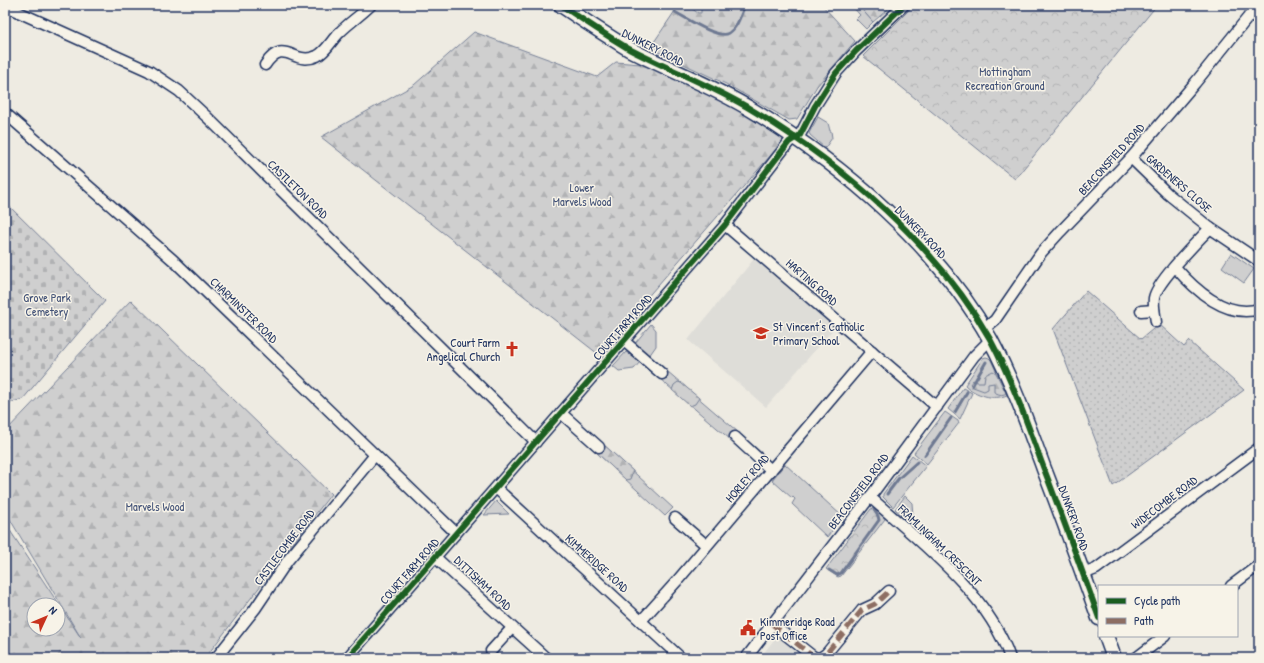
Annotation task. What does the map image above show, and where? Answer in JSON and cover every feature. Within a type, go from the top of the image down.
[{"type":"street","points":[[265,65],[273,56],[281,52],[286,52],[302,59],[317,56],[322,53],[340,32],[362,15],[371,5]]},
{"type":"street","name":"DUNKERY ROAD","points":[[561,5],[600,31],[631,49],[752,110],[795,138],[852,180],[903,227],[929,255],[952,282],[987,334],[1018,399],[1098,615]]},
{"type":"street","name":"COURT FARM ROAD","points":[[347,658],[725,225],[789,142],[800,135],[815,106],[836,73],[856,50],[904,5]]},
{"type":"street","name":"BEACONSFIELD ROAD","points":[[746,658],[937,407],[974,356],[994,320],[1027,272],[1060,232],[1130,158],[1195,83],[1258,5]]},
{"type":"street","name":"CASTLETON ROAD","points":[[5,6],[149,71],[179,91],[536,442]]},
{"type":"street","name":"CHARMINSTER ROAD","points":[[5,113],[173,260],[456,533]]},
{"type":"street","name":"GARDENERS CLOSE","points":[[1130,158],[1168,194],[1210,228],[1259,261]]},
{"type":"street","name":"HARTING ROAD","points":[[725,225],[937,407]]},
{"type":"street","name":"GARDENERS CLOSE","points":[[1156,322],[1154,298],[1158,287],[1210,228]]},
{"type":"street","points":[[1175,267],[1194,286],[1213,301],[1232,310],[1252,311],[1259,309]]},
{"type":"street","points":[[1141,311],[1154,310]]},
{"type":"street","points":[[624,341],[662,374]]},
{"type":"street","name":"HORLEY ROAD","points":[[641,621],[872,351]]},
{"type":"street","points":[[561,413],[599,447]]},
{"type":"street","points":[[735,437],[771,470]]},
{"type":"street","name":"WIDECOMBE ROAD","points":[[1083,574],[1096,569],[1259,448]]},
{"type":"street","name":"CASTLECOMBE ROAD","points":[[216,658],[255,609],[288,560],[375,455]]},
{"type":"street","name":"KIMMERIDGE ROAD","points":[[496,488],[681,658]]},
{"type":"street","name":"FRAMLINGHAM CRESCENT","points":[[870,497],[959,578],[979,603],[996,629],[1010,658]]},
{"type":"street","points":[[675,518],[706,545]]},
{"type":"street","name":"DITTISHAM ROAD","points":[[435,557],[546,658]]},
{"type":"street","points":[[1232,585],[1259,565]]},
{"type":"street","points":[[772,624],[815,658],[820,658],[826,654],[862,610],[875,604],[889,591]]},
{"type":"street","name":"DITTISHAM ROAD","points":[[491,650],[512,628]]},
{"type":"street","points":[[1106,637],[1114,658]]},
{"type":"street","points":[[1136,658],[1164,637]]},
{"type":"shaded area","name":"St Vincent's Catholic Primary School","points":[[754,259],[835,327],[766,407],[688,340]]},
{"type":"shaded area","points":[[780,632],[813,658],[760,658]]},
{"type":"green space","points":[[679,5],[686,5],[701,13],[701,5],[822,5],[855,41],[817,86],[797,119],[789,120],[726,84],[652,49],[652,45]]},
{"type":"green space","points":[[851,5],[858,5],[873,22],[866,29],[856,19],[860,15]]},
{"type":"green space","points":[[858,5],[893,5],[873,22]]},
{"type":"green space","name":"Mottingham Recreation Ground","points":[[914,5],[1157,5],[1015,179],[863,56]]},
{"type":"green space","name":"Lower Marvels Wood","points":[[474,32],[597,77],[616,62],[640,64],[651,61],[714,92],[781,134],[784,140],[598,354],[321,137],[414,85]]},
{"type":"green space","points":[[818,117],[828,123],[831,131],[832,138],[825,148],[809,133]]},
{"type":"green space","name":"Grove Park Cemetery","points":[[5,202],[105,301],[23,399],[5,404]]},
{"type":"green space","points":[[1231,253],[1254,269],[1244,283],[1222,267]]},
{"type":"green space","points":[[1086,291],[1141,339],[1159,324],[1184,347],[1189,341],[1244,390],[1113,486],[1053,329]]},
{"type":"green space","name":"Marvels Wood","points":[[131,300],[331,494],[205,658],[5,658],[5,523],[54,597],[26,597],[26,637],[66,637],[66,615],[81,638],[66,613],[66,597],[56,597],[5,511],[5,432]]},
{"type":"green space","points":[[651,324],[656,330],[656,346],[649,356],[637,345],[636,342]]},
{"type":"green space","points":[[626,352],[640,362],[634,369],[619,371],[613,366]]},
{"type":"green space","points":[[986,357],[991,360],[1007,395],[1002,397],[985,396],[974,392],[965,385],[983,358]]},
{"type":"green space","points":[[667,371],[738,432],[731,440],[660,379]]},
{"type":"green space","points":[[993,371],[996,373],[1006,393],[1000,394],[994,392],[994,383],[988,384],[988,389],[984,391],[973,387],[970,384],[973,380],[977,382],[984,382],[985,375]]},
{"type":"green space","points":[[678,382],[699,398],[695,404],[690,406],[672,390],[674,385]]},
{"type":"green space","points":[[963,388],[972,393],[960,419],[948,409]]},
{"type":"green space","points":[[945,412],[959,423],[927,464],[914,453]]},
{"type":"green space","points":[[603,444],[673,508],[665,516],[596,452]]},
{"type":"green space","points":[[603,444],[633,471],[630,479],[626,480],[596,452]]},
{"type":"green space","points":[[912,455],[926,466],[893,507],[883,497],[883,494]]},
{"type":"green space","points":[[785,464],[843,517],[827,537],[792,504],[795,499],[772,480]]},
{"type":"green space","points":[[905,496],[912,503],[913,516],[908,521],[895,509]]},
{"type":"green space","points":[[496,501],[509,514],[484,515]]},
{"type":"green space","points":[[874,508],[885,517],[885,519],[841,576],[838,577],[826,569],[871,509]]},
{"type":"waterway","points":[[675,12],[710,31],[718,34],[724,34],[729,33],[735,27],[745,5]]},
{"type":"waterway","points":[[972,386],[986,362]]},
{"type":"waterway","points":[[955,412],[967,392]]},
{"type":"waterway","points":[[925,455],[951,418]]},
{"type":"waterway","points":[[887,494],[899,478],[917,462]]},
{"type":"waterway","points":[[829,570],[837,575],[841,573],[879,520],[874,510]]},
{"type":"marked path","points":[[815,657],[820,658],[826,654],[862,610],[875,604],[889,591]]},
{"type":"marked path","points":[[772,624],[815,658]]},
{"type":"cycle path","points":[[561,5],[629,49],[722,93],[786,132],[820,156],[885,210],[943,271],[968,304],[990,339],[1013,387],[1098,615]]},
{"type":"cycle path","points":[[347,658],[725,225],[789,142],[800,135],[815,106],[836,73],[856,51],[904,5]]},
{"type":"place","name":"St Vincent's Catholic Primary School","points":[[761,333]]},
{"type":"place","name":"Court Farm Angelical Church","points":[[512,349]]},
{"type":"place","name":"Kimmeridge Road Post Office","points":[[748,628]]}]
